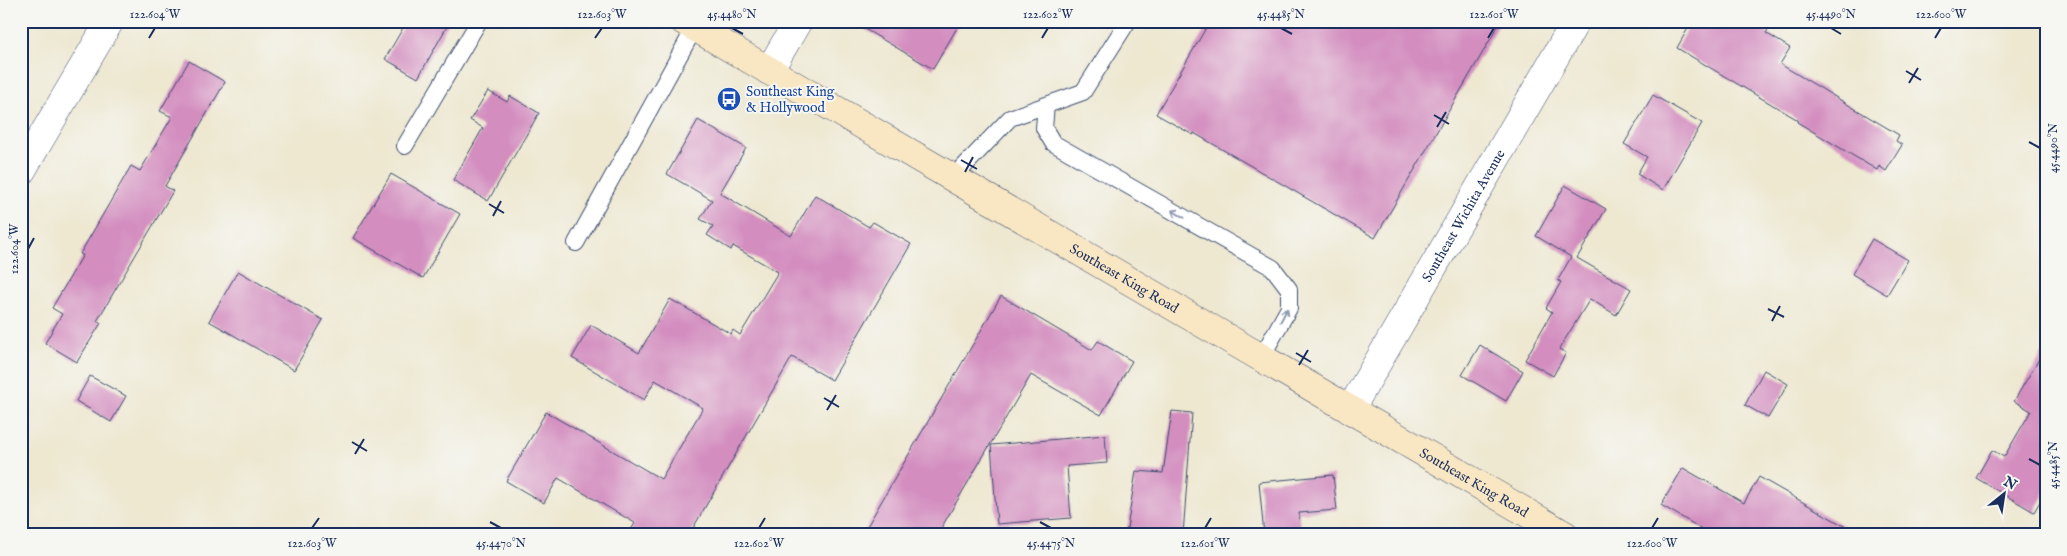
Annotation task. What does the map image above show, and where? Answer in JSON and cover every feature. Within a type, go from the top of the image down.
[{"type":"main road","name":"Southeast King Road","points":[[689,24],[1198,319],[1261,358],[1565,535]]},
{"type":"street","points":[[21,172],[110,21]]},
{"type":"street","points":[[769,71],[798,21]]},
{"type":"street","name":"Southeast Wichita Avenue","points":[[1350,410],[1576,21]]},
{"type":"lane","points":[[405,146],[479,21]]},
{"type":"lane","points":[[954,178],[1010,118],[1084,92],[1128,21]]},
{"type":"lane","points":[[576,243],[689,24]]},
{"type":"lane","points":[[1046,105],[1044,128],[1053,143],[1273,268],[1289,289],[1289,308],[1261,358]]},
{"type":"building","points":[[407,21],[450,21],[418,78],[385,59]]},
{"type":"building","points":[[851,21],[961,21],[933,69]]},
{"type":"building","points":[[1210,21],[1501,21],[1375,238],[1194,133],[1193,135],[1156,114]]},
{"type":"building","points":[[1692,21],[1773,21],[1766,33],[1790,48],[1780,64],[1899,135],[1896,141],[1902,145],[1886,171],[1879,166],[1877,170],[1797,122],[1798,120],[1677,48]]},
{"type":"building","points":[[189,61],[225,82],[165,186],[173,191],[97,321],[101,323],[77,362],[45,343],[62,314],[52,308],[83,255],[80,254],[131,166],[140,171],[172,117],[160,111]]},
{"type":"building","points":[[488,91],[507,102],[510,96],[539,113],[488,201],[453,180],[483,128],[470,120]]},
{"type":"building","points":[[1653,95],[1702,123],[1663,190],[1637,174],[1647,157],[1624,144]]},
{"type":"building","points":[[698,120],[746,148],[720,193],[791,236],[815,195],[869,227],[873,222],[911,244],[832,380],[792,357],[689,535],[628,535],[635,523],[558,478],[544,503],[506,481],[546,412],[661,479],[703,408],[655,380],[644,400],[572,358],[591,325],[639,353],[670,299],[731,334],[733,330],[740,335],[778,272],[733,246],[731,250],[707,235],[713,226],[700,219],[712,200],[667,174]]},
{"type":"building","points":[[391,174],[460,214],[423,278],[353,238]]},
{"type":"building","points":[[1565,185],[1606,209],[1577,258],[1631,289],[1616,315],[1590,299],[1559,349],[1566,353],[1553,376],[1525,360],[1552,312],[1546,308],[1561,282],[1558,280],[1571,257],[1536,236]]},
{"type":"building","points":[[1872,239],[1908,260],[1887,295],[1852,274]]},
{"type":"building","points":[[238,271],[323,320],[294,370],[209,321]]},
{"type":"building","points":[[1001,296],[1092,350],[1098,341],[1132,361],[1101,415],[1031,375],[937,535],[862,535]]},
{"type":"building","points":[[1480,345],[1523,371],[1506,401],[1462,375]]},
{"type":"building","points":[[2046,347],[2046,491],[2034,512],[1976,478],[1992,450],[2004,457],[2031,411],[2014,401]]},
{"type":"building","points":[[1764,370],[1788,384],[1768,418],[1745,405]]},
{"type":"building","points":[[90,376],[126,396],[111,422],[76,401]]},
{"type":"building","points":[[1172,411],[1192,413],[1183,535],[1126,535],[1136,471],[1163,473]]},
{"type":"building","points":[[1105,435],[1107,463],[1067,466],[1071,518],[997,524],[991,445]]},
{"type":"building","points":[[1683,468],[1744,503],[1759,477],[1860,535],[1712,535],[1661,505]]},
{"type":"building","points":[[1333,475],[1337,510],[1299,513],[1300,535],[1264,535],[1259,482]]},
{"type":"place","name":"Southeast King & Hollywood","points":[[729,99]]}]
